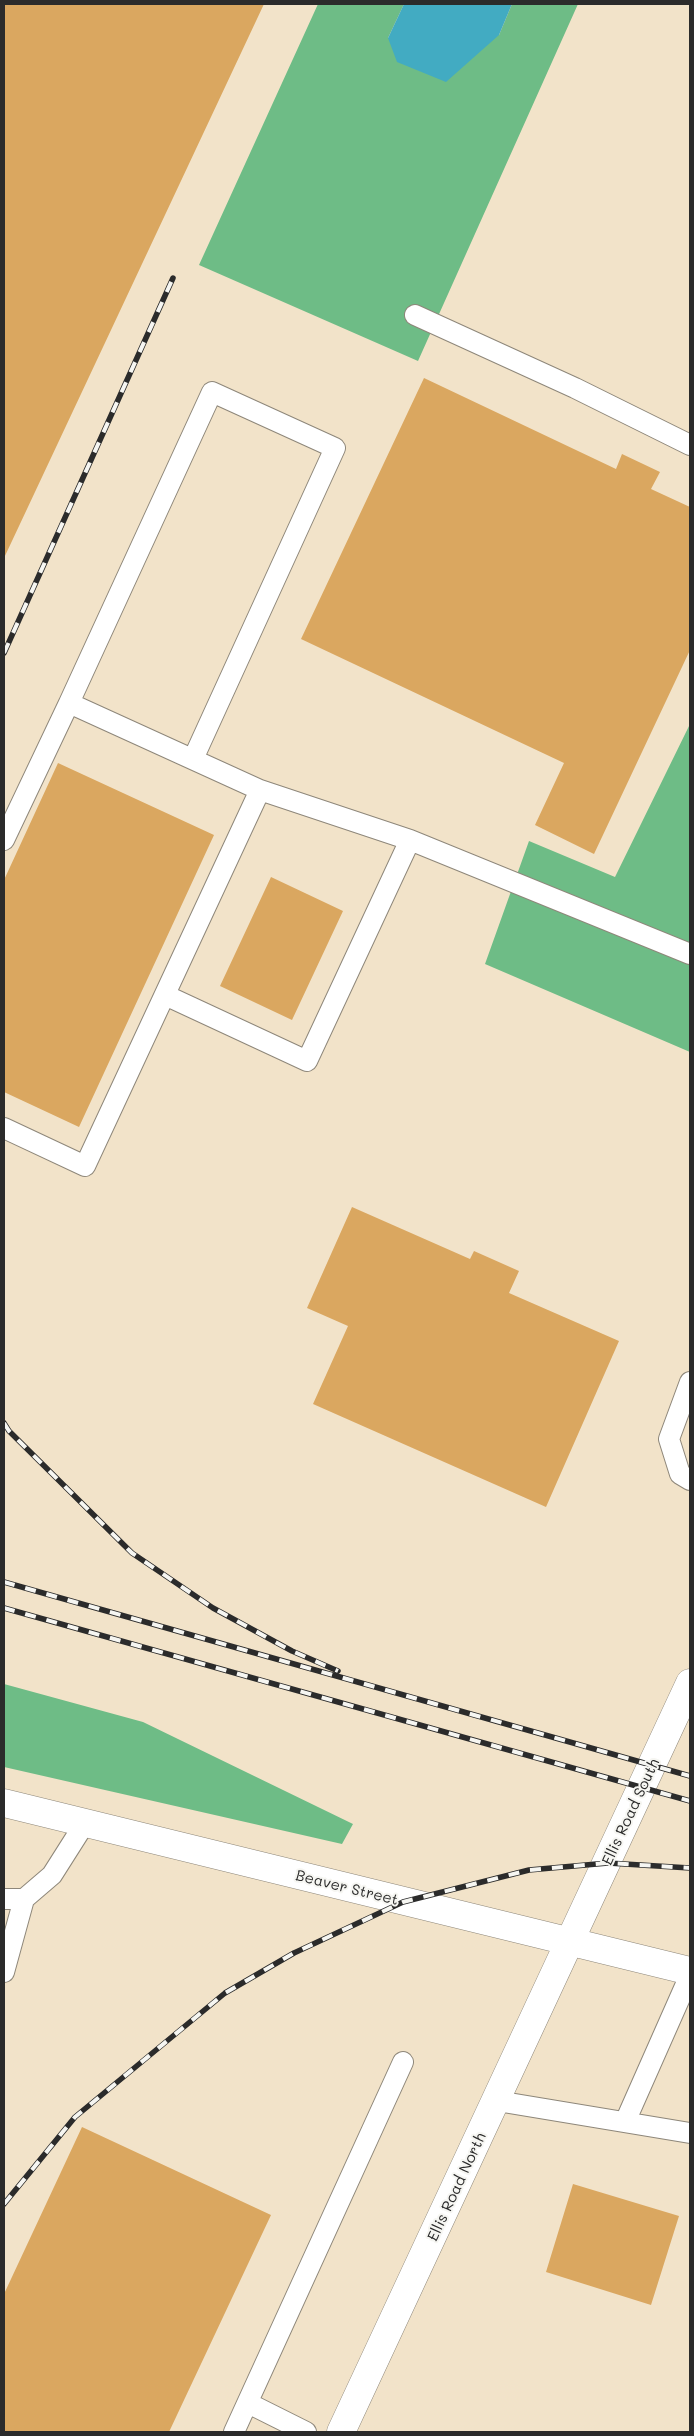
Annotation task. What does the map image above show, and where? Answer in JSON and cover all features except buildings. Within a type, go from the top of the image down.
[{"type":"street","name":"Ellis Road South","points":[[572,1941],[690,1683]]},
{"type":"street","name":"Beaver Street","points":[[4,1803],[690,1971]]},
{"type":"street","name":"Ellis Road North","points":[[341,2432],[572,1941]]},
{"type":"lane","points":[[415,315],[575,388],[690,445]]},
{"type":"lane","points":[[4,840],[70,703],[212,392],[335,448],[193,759]]},
{"type":"lane","points":[[70,703],[260,790],[410,840],[690,954]]},
{"type":"lane","points":[[4,1128],[85,1166],[260,790]]},
{"type":"lane","points":[[165,995],[307,1060],[410,840]]},
{"type":"lane","points":[[690,1382],[669,1439],[680,1474],[690,1480]]},
{"type":"lane","points":[[4,1972],[24,1899],[52,1875],[85,1823]]},
{"type":"lane","points":[[4,1899],[24,1899]]},
{"type":"lane","points":[[625,2122],[690,1975]]},
{"type":"lane","points":[[234,2432],[403,2062]]},
{"type":"lane","points":[[497,2101],[690,2133]]},
{"type":"lane","points":[[248,2403],[306,2432]]},
{"type":"green space","points":[[318,4],[404,4],[388,38],[499,35],[512,4],[578,4],[418,361],[199,265]]},
{"type":"green space","points":[[690,724],[690,1052],[485,964],[529,841],[615,877]]},
{"type":"green space","points":[[4,1684],[143,1722],[353,1824],[342,1844],[4,1767]]},
{"type":"water","points":[[404,4],[512,4],[499,35],[446,82],[397,62],[388,38]]},
{"type":"railway","points":[[4,653],[173,278]]},
{"type":"railway","points":[[4,1423],[9,1431],[132,1553],[213,1608],[292,1651],[338,1671]]},
{"type":"railway","points":[[4,1582],[690,1776]]},
{"type":"railway","points":[[4,1608],[690,1801]]},
{"type":"railway","points":[[4,2204],[75,2117],[225,1993],[294,1953],[403,1902],[529,1870],[608,1863],[690,1868]]}]
